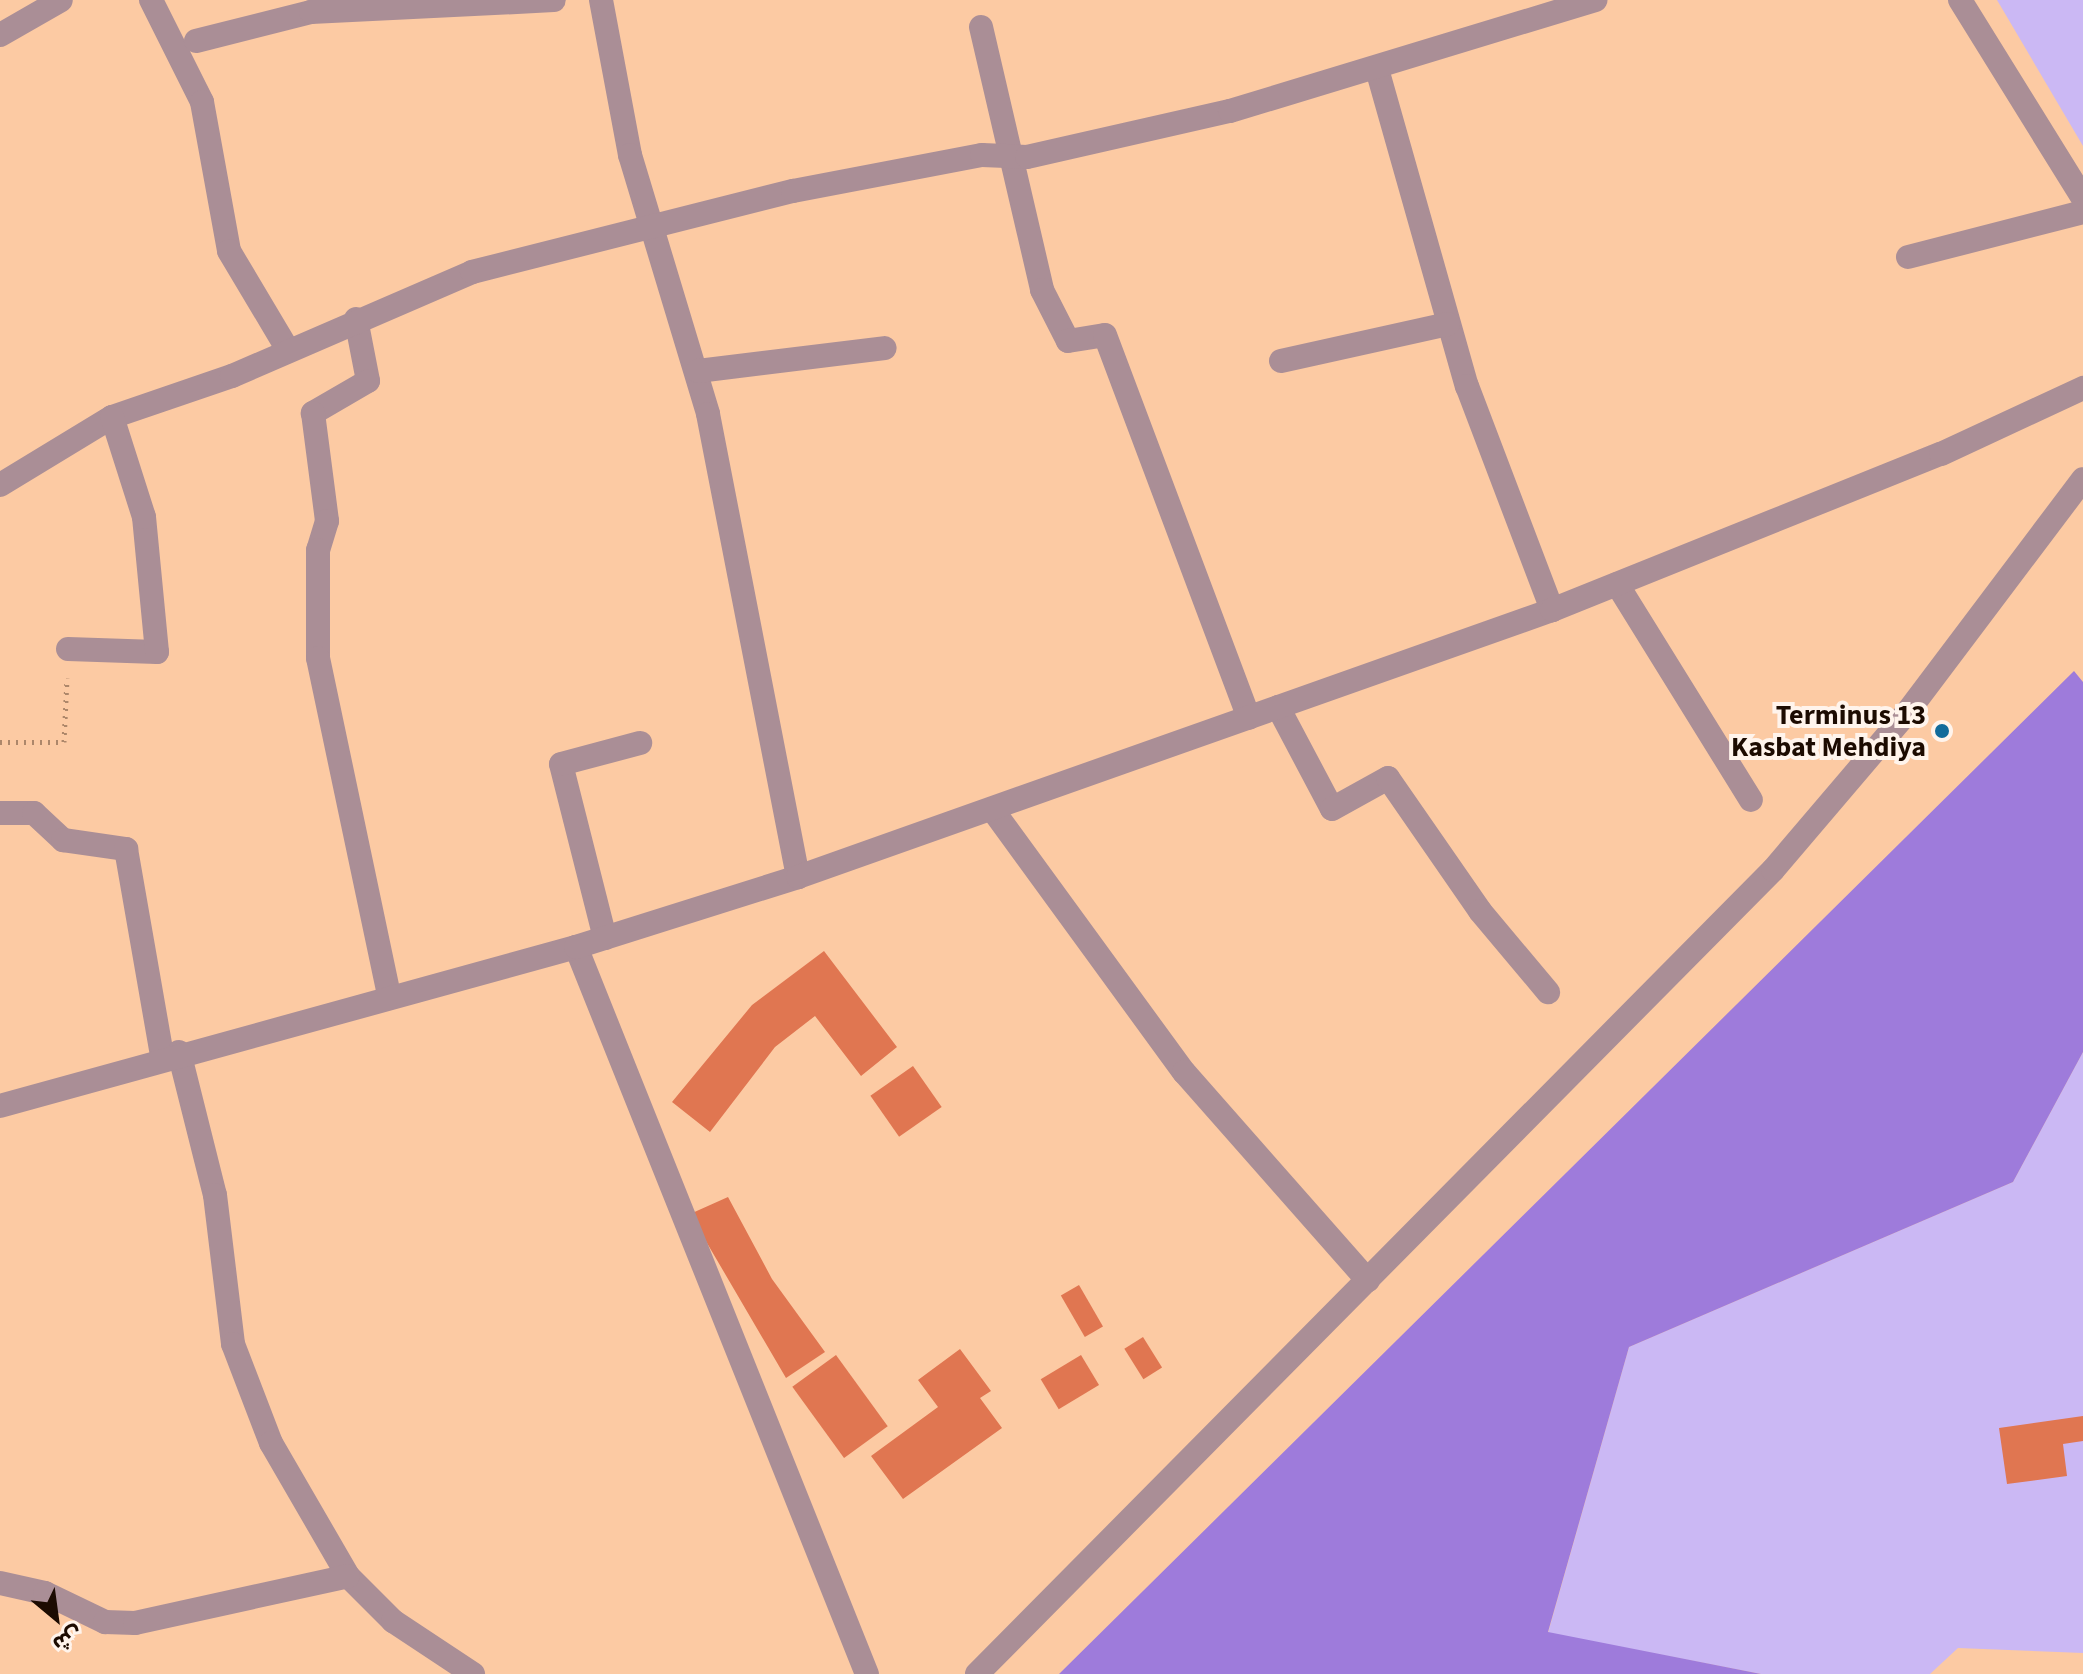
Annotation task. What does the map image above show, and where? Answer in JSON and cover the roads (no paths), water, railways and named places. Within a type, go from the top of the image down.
[{"type":"street","points":[[0,35],[61,0]]},
{"type":"street","points":[[151,0],[202,102],[229,251],[288,350]]},
{"type":"street","points":[[196,41],[311,12],[554,0]]},
{"type":"street","points":[[601,0],[649,226],[698,371],[798,877]]},
{"type":"street","points":[[0,485],[112,417],[288,350],[472,272],[649,226],[919,165],[1091,144],[1377,69],[1596,0]]},
{"type":"street","points":[[1960,0],[2083,198]]},
{"type":"street","points":[[981,27],[1008,156],[1042,290],[1068,341],[1105,335],[1249,718]]},
{"type":"street","points":[[1377,69],[1448,324],[1552,610]]},
{"type":"street","points":[[1908,257],[2083,212]]},
{"type":"street","points":[[356,319],[368,381],[313,413],[327,521],[318,550],[318,658],[389,995]]},
{"type":"street","points":[[1281,361],[1448,324]]},
{"type":"street","points":[[698,371],[885,348]]},
{"type":"street","points":[[0,1106],[170,1054],[576,947],[798,877],[1552,610],[1941,454],[2083,388]]},
{"type":"street","points":[[68,649],[157,652],[144,517],[112,417]]},
{"type":"street","points":[[977,1674],[1773,870],[1906,714],[2079,482],[2083,455]]},
{"type":"street","points":[[1617,584],[1751,800]]},
{"type":"street","points":[[1278,707],[1332,809],[1388,778],[1480,911],[1548,992]]},
{"type":"street","points":[[605,938],[561,764],[640,743]]},
{"type":"street","points":[[992,809],[1184,1072],[1368,1281]]},
{"type":"street","points":[[0,813],[34,813],[63,840],[126,849],[170,1054],[203,1135],[233,1344],[248,1394],[348,1576],[393,1621],[473,1674]]},
{"type":"street","points":[[576,947],[867,1674]]},
{"type":"street","points":[[0,1583],[45,1593],[105,1622],[135,1623],[348,1576]]},
{"type":"place","name":"Terminus 13 Kasbat Mehdiya","points":[[1942,731]]}]
